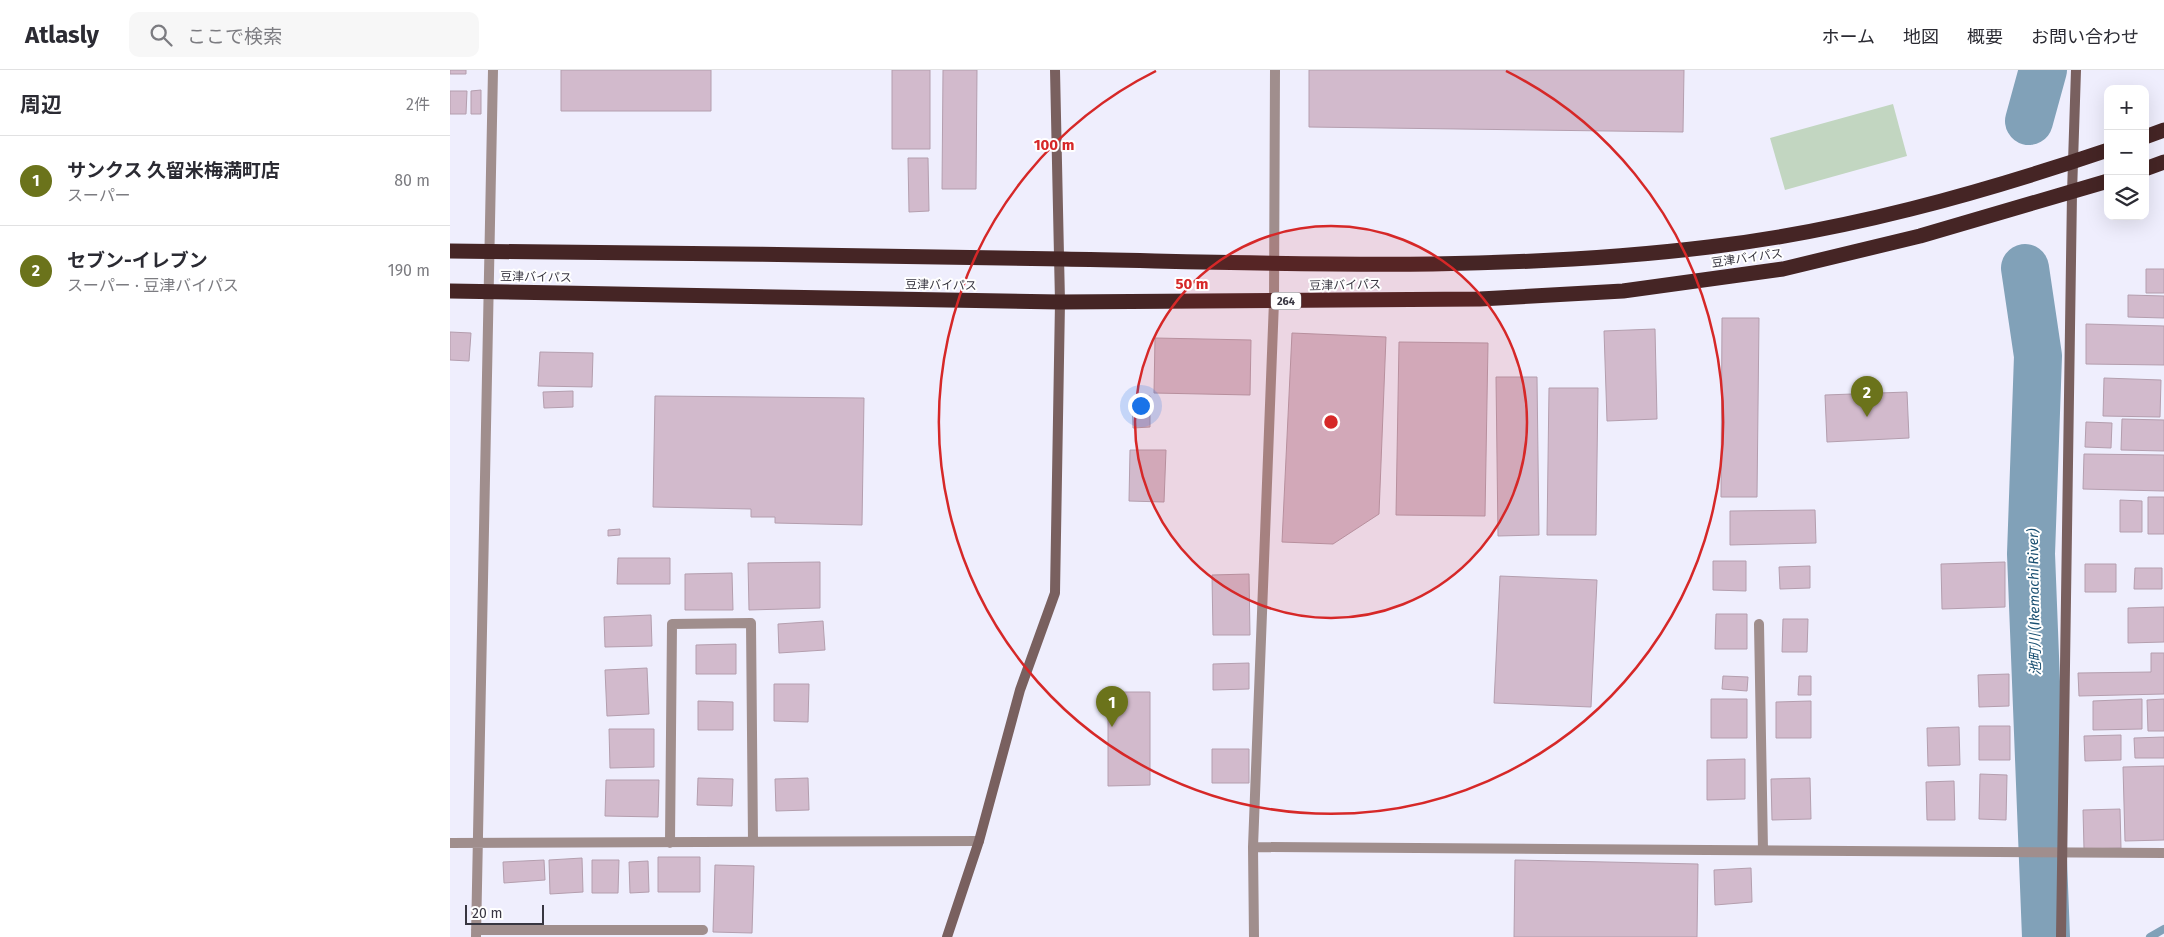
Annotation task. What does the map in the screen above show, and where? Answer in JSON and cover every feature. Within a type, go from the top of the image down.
[{"type":"highway","points":[[2149,136],[2164,130]]},
{"type":"highway","name":"豆津バイパス","points":[[450,251],[1059,259],[1274,264],[1515,263],[1708,247],[1800,233],[1942,202],[2104,151]]},
{"type":"highway","points":[[2149,168],[2164,162]]},
{"type":"highway","name":"豆津バイパス","points":[[450,291],[1060,302],[1480,299],[1642,288],[1783,269],[1920,236],[2104,182]]},
{"type":"street","points":[[493,70],[476,933],[703,930]]},
{"type":"street","points":[[947,937],[979,841],[1020,690],[1055,593],[1060,302],[1055,70]]},
{"type":"street","points":[[1254,937],[1253,847],[1274,301],[1275,70]]},
{"type":"street","points":[[2061,937],[2072,193],[2076,70]]},
{"type":"street","points":[[670,843],[672,624],[751,623],[753,842]]},
{"type":"street","points":[[1759,624],[1763,850]]},
{"type":"street","points":[[450,843],[979,841]]},
{"type":"street","points":[[1253,847],[2164,853]]},
{"type":"green space","points":[[1893,104],[1907,156],[1785,190],[1770,138]]},
{"type":"building","points":[[450,70],[466,70],[466,74],[450,74]]},
{"type":"building","points":[[561,70],[711,70],[711,111],[561,111]]},
{"type":"building","points":[[892,70],[930,70],[930,149],[892,149]]},
{"type":"building","points":[[943,70],[977,70],[976,189],[942,189]]},
{"type":"building","points":[[1309,70],[1684,70],[1683,132],[1309,127]]},
{"type":"building","points":[[481,90],[481,114],[471,114],[471,91]]},
{"type":"building","points":[[450,91],[467,91],[466,114],[450,114]]},
{"type":"building","points":[[908,158],[928,158],[929,211],[909,212]]},
{"type":"building","points":[[2146,269],[2164,269],[2164,293],[2146,293]]},
{"type":"building","points":[[2128,295],[2164,296],[2164,318],[2128,317]]},
{"type":"building","points":[[1722,318],[1759,318],[1757,497],[1721,497]]},
{"type":"building","points":[[2086,324],[2164,326],[2164,365],[2086,364]]},
{"type":"building","points":[[1655,329],[1657,419],[1607,421],[1604,331]]},
{"type":"building","points":[[450,332],[471,333],[469,361],[450,360]]},
{"type":"building","points":[[1292,333],[1386,337],[1379,514],[1333,544],[1282,542]]},
{"type":"building","points":[[1155,338],[1251,340],[1250,395],[1154,393]]},
{"type":"building","points":[[1399,342],[1488,343],[1485,516],[1396,515]]},
{"type":"building","points":[[540,352],[593,353],[592,387],[538,386]]},
{"type":"building","points":[[1496,377],[1537,377],[1539,535],[1498,536]]},
{"type":"building","points":[[2104,378],[2161,380],[2160,417],[2103,416]]},
{"type":"building","points":[[1549,388],[1598,388],[1596,535],[1547,535]]},
{"type":"building","points":[[573,391],[573,407],[544,408],[543,392]]},
{"type":"building","points":[[1907,392],[1909,438],[1827,442],[1825,395]]},
{"type":"building","points":[[655,396],[864,398],[862,525],[775,523],[775,517],[751,517],[751,509],[653,507]]},
{"type":"building","points":[[1150,396],[1150,427],[1133,428],[1132,397]]},
{"type":"building","points":[[2122,419],[2164,420],[2164,451],[2121,450]]},
{"type":"building","points":[[2086,422],[2112,423],[2111,448],[2085,447]]},
{"type":"building","points":[[1130,450],[1166,450],[1164,502],[1129,501]]},
{"type":"building","points":[[2084,454],[2164,455],[2164,491],[2083,489]]},
{"type":"building","points":[[2148,497],[2164,497],[2164,534],[2148,534]]},
{"type":"building","points":[[2120,500],[2142,501],[2142,532],[2120,532]]},
{"type":"building","points":[[1815,510],[1816,543],[1730,545],[1730,511]]},
{"type":"building","points":[[620,529],[620,535],[608,536],[608,530]]},
{"type":"building","points":[[618,558],[670,558],[670,584],[617,584]]},
{"type":"building","points":[[1713,561],[1746,561],[1746,591],[1713,590]]},
{"type":"building","points":[[820,562],[820,608],[749,610],[748,563]]},
{"type":"building","points":[[2005,562],[2005,607],[1942,609],[1941,564]]},
{"type":"building","points":[[2085,564],[2116,564],[2116,592],[2085,592]]},
{"type":"building","points":[[1810,566],[1810,588],[1780,589],[1779,567]]},
{"type":"building","points":[[2135,568],[2162,568],[2162,589],[2134,589]]},
{"type":"building","points":[[732,573],[733,610],[685,610],[685,574]]},
{"type":"building","points":[[1249,574],[1250,635],[1213,635],[1212,575]]},
{"type":"building","points":[[1500,576],[1597,580],[1591,707],[1494,703]]},
{"type":"building","points":[[2164,607],[2164,642],[2128,643],[2128,608]]},
{"type":"building","points":[[1716,614],[1747,614],[1747,649],[1715,649]]},
{"type":"building","points":[[651,615],[652,646],[605,647],[604,617]]},
{"type":"building","points":[[1783,619],[1808,619],[1807,652],[1782,652]]},
{"type":"building","points":[[823,621],[825,650],[779,653],[778,624]]},
{"type":"building","points":[[736,644],[736,674],[696,674],[696,645]]},
{"type":"building","points":[[2151,653],[2164,653],[2164,694],[2079,696],[2078,673],[2151,672]]},
{"type":"building","points":[[1249,663],[1249,689],[1213,690],[1213,664]]},
{"type":"building","points":[[647,668],[649,714],[607,716],[605,670]]},
{"type":"building","points":[[2009,674],[2009,706],[1979,707],[1978,675]]},
{"type":"building","points":[[1723,676],[1748,677],[1747,691],[1722,689]]},
{"type":"building","points":[[1799,676],[1811,676],[1811,695],[1798,695]]},
{"type":"building","points":[[774,684],[809,684],[808,722],[774,721]]},
{"type":"building","points":[[1108,692],[1150,692],[1150,785],[1108,786]]},
{"type":"building","points":[[1711,699],[1747,699],[1747,738],[1711,738]]},
{"type":"building","points":[[2142,699],[2142,729],[2093,730],[2093,701]]},
{"type":"building","points":[[2164,699],[2164,731],[2148,731],[2147,700]]},
{"type":"building","points":[[698,701],[733,702],[733,730],[698,730]]},
{"type":"building","points":[[1811,701],[1811,738],[1776,738],[1776,702]]},
{"type":"building","points":[[1979,726],[2010,726],[2010,760],[1979,760]]},
{"type":"building","points":[[1959,727],[1960,765],[1928,766],[1927,728]]},
{"type":"building","points":[[609,729],[654,729],[654,767],[610,768]]},
{"type":"building","points":[[2121,735],[2121,760],[2085,761],[2084,736]]},
{"type":"building","points":[[2164,737],[2164,758],[2135,758],[2134,738]]},
{"type":"building","points":[[1212,749],[1249,749],[1249,783],[1212,783]]},
{"type":"building","points":[[1745,759],[1745,799],[1707,800],[1707,760]]},
{"type":"building","points":[[2164,766],[2164,840],[2125,841],[2123,767]]},
{"type":"building","points":[[1980,774],[2007,775],[2006,820],[1979,819]]},
{"type":"building","points":[[698,778],[733,779],[732,806],[697,805]]},
{"type":"building","points":[[808,778],[809,810],[776,811],[775,779]]},
{"type":"building","points":[[1810,778],[1811,819],[1772,820],[1771,779]]},
{"type":"building","points":[[606,780],[659,780],[658,817],[605,816]]},
{"type":"building","points":[[1954,781],[1955,820],[1927,820],[1926,782]]},
{"type":"building","points":[[2120,809],[2121,848],[2084,849],[2083,810]]},
{"type":"building","points":[[658,857],[700,857],[700,892],[658,892]]},
{"type":"building","points":[[582,858],[583,892],[550,894],[549,860]]},
{"type":"building","points":[[544,860],[545,880],[504,883],[503,862]]},
{"type":"building","points":[[592,860],[619,860],[618,893],[592,893]]},
{"type":"building","points":[[1515,860],[1698,864],[1697,937],[1514,937]]},
{"type":"building","points":[[648,861],[649,892],[630,893],[629,862]]},
{"type":"building","points":[[715,865],[754,866],[752,933],[713,932]]},
{"type":"building","points":[[1751,868],[1752,902],[1715,905],[1714,870]]},
{"type":"waterway","name":"池町川 (Ikemachi River)","points":[[2029,121],[2043,70]]},
{"type":"waterway","name":"池町川 (Ikemachi River)","points":[[2025,268],[2038,356],[2031,554],[2046,937]]},
{"type":"waterway","points":[[2150,937],[2164,929]]},
{"type":"place","name":"セブン-イレブン","points":[[1867,417]]},
{"type":"place","name":"サンクス 久留米梅満町店","points":[[1112,727]]}]
